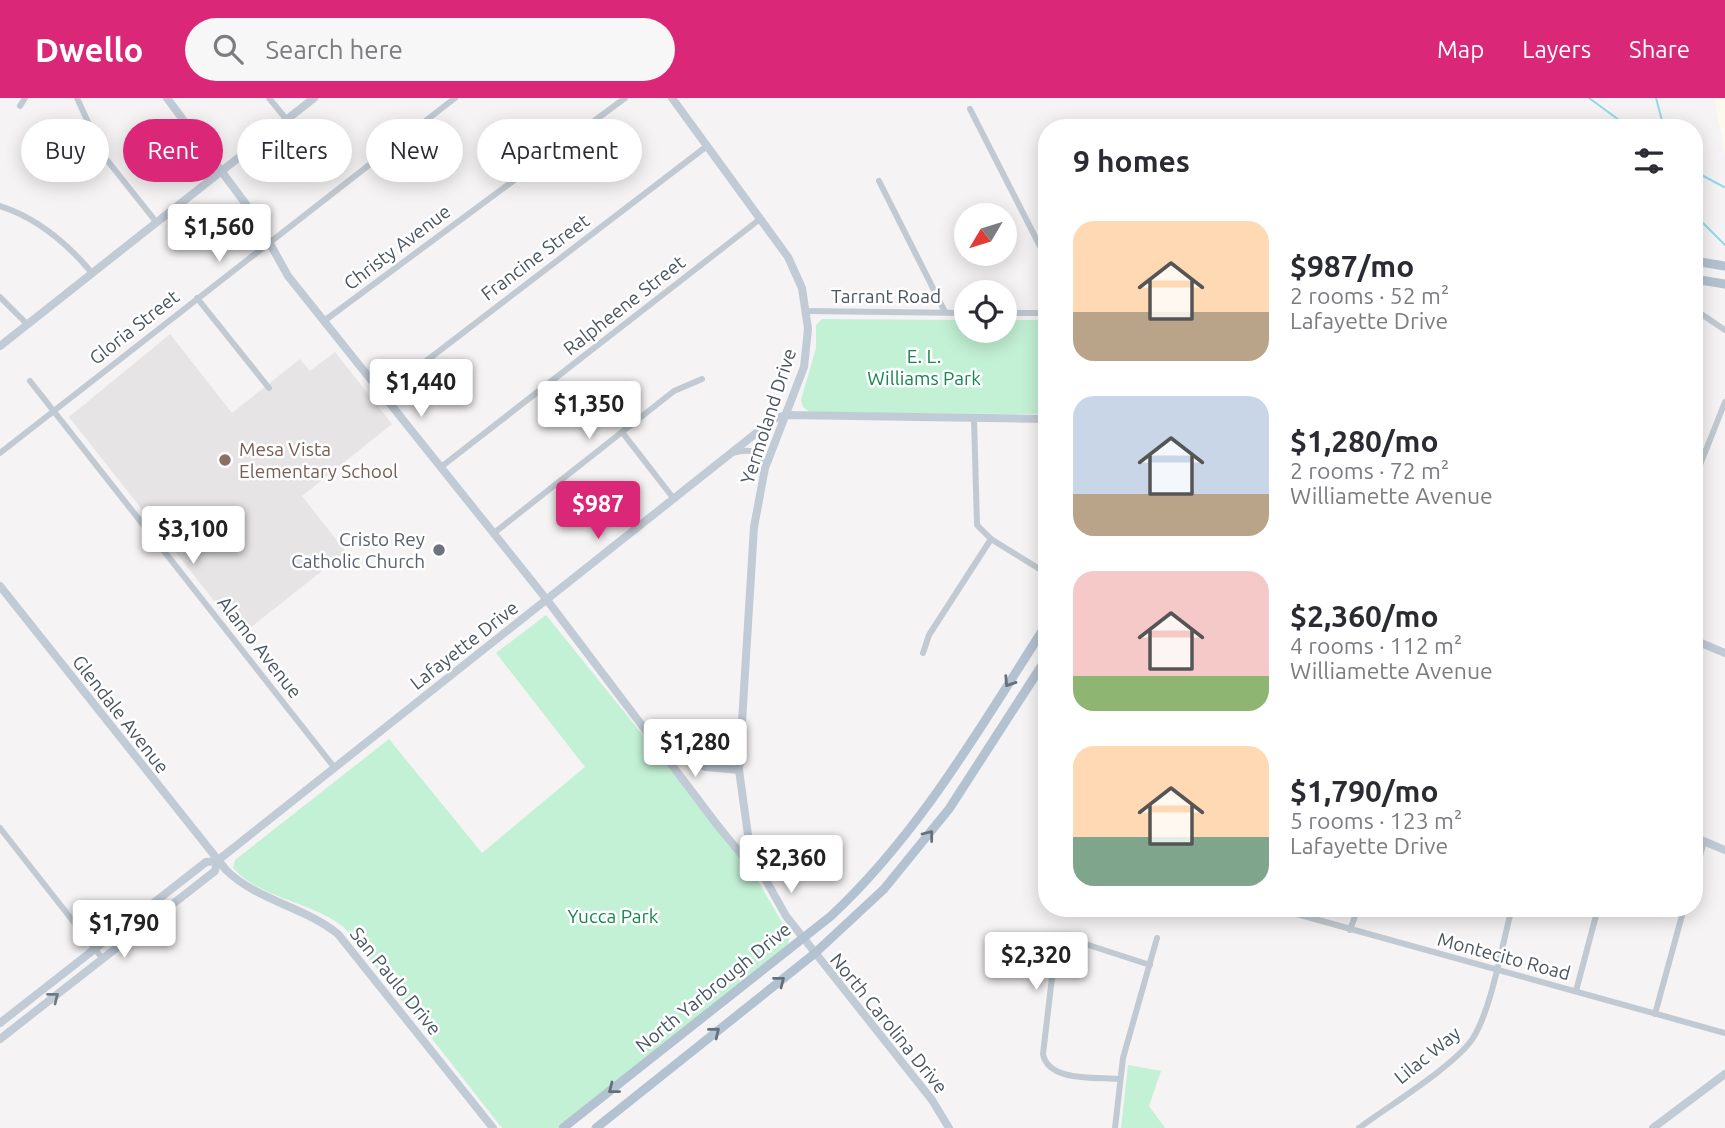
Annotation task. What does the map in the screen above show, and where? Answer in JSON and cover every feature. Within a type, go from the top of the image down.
[{"type":"main road","points":[[1703,262],[1725,266]]},
{"type":"main road","points":[[1703,280],[1725,284]]},
{"type":"main road","name":"North Yarbrough Drive","points":[[563,1128],[846,902],[892,852],[940,788],[1038,637]]},
{"type":"main road","name":"North Yarbrough Drive","points":[[596,1128],[814,954],[864,909],[906,864],[949,809],[1038,671]]},
{"type":"main road","points":[[892,852],[906,864]]},
{"type":"main road","points":[[593,1105],[605,1121]]},
{"type":"street","points":[[20,106],[25,98]]},
{"type":"street","points":[[77,98],[103,155],[156,223]]},
{"type":"street","points":[[167,98],[182,119]]},
{"type":"street","points":[[269,98],[285,119]]},
{"type":"street","points":[[287,119],[314,98]]},
{"type":"street","name":"Gloria Street","points":[[0,453],[268,241],[455,98]]},
{"type":"street","name":"Christy Avenue","points":[[324,321],[625,98]]},
{"type":"street","name":"Yermoland Drive","points":[[672,98],[788,257],[802,288],[806,311],[807,355],[765,468],[754,527],[739,770],[744,821],[758,866]]},
{"type":"street","points":[[970,109],[1038,242]]},
{"type":"street","name":"Francine Street","points":[[383,394],[707,146]]},
{"type":"street","points":[[223,170],[237,159]]},
{"type":"street","points":[[223,175],[254,215],[288,276],[547,600],[745,859],[758,866]]},
{"type":"street","points":[[879,181],[945,312]]},
{"type":"street","points":[[0,346],[208,182]]},
{"type":"street","points":[[0,206],[46,228],[72,250],[92,273]]},
{"type":"street","name":"Ralpheene Street","points":[[441,467],[760,219]]},
{"type":"street","points":[[0,297],[27,324]]},
{"type":"street","points":[[197,298],[269,388]]},
{"type":"street","name":"Tarrant Road","points":[[806,311],[954,312]]},
{"type":"street","points":[[1017,313],[1038,313]]},
{"type":"street","points":[[1703,315],[1725,330]]},
{"type":"street","points":[[494,534],[674,391],[702,379]]},
{"type":"street","name":"Alamo Avenue","points":[[30,381],[334,768]]},
{"type":"street","points":[[1703,457],[1725,402]]},
{"type":"street","points":[[786,415],[1038,419]]},
{"type":"street","name":"Lafayette Drive","points":[[0,1022],[206,862],[217,861],[774,419],[786,415]]},
{"type":"street","points":[[974,419],[975,518],[980,529],[991,539],[1038,568]]},
{"type":"street","points":[[622,432],[674,499]]},
{"type":"street","points":[[732,454],[752,450],[763,460],[765,468]]},
{"type":"street","points":[[923,653],[929,635],[991,539]]},
{"type":"street","name":"Glendale Avenue","points":[[0,586],[217,861]]},
{"type":"street","points":[[1703,644],[1725,653]]},
{"type":"street","points":[[660,748],[694,764],[739,770]]},
{"type":"street","points":[[0,828],[102,958]]},
{"type":"street","points":[[1703,845],[1704,842],[1725,850]]},
{"type":"street","name":"Lafayette Drive","points":[[0,1039],[215,871],[217,861]]},
{"type":"street","name":"San Paulo Drive","points":[[217,861],[255,893],[305,912],[338,934],[493,1128]]},
{"type":"street","name":"North Carolina Drive","points":[[758,866],[814,954],[932,1100],[949,1128]]},
{"type":"street","name":"Montecito Road","points":[[1306,917],[1725,1033]]},
{"type":"street","points":[[1350,930],[1355,917]]},
{"type":"street","name":"Lilac Way","points":[[1359,1128],[1467,1046],[1479,1027],[1509,917]]},
{"type":"street","points":[[1576,991],[1596,917]]},
{"type":"street","points":[[1655,1014],[1682,917]]},
{"type":"street","points":[[1115,1128],[1119,1079],[1157,938]]},
{"type":"street","points":[[1119,1079],[1056,1072],[1045,1063],[1043,1054],[1055,952],[1062,943],[1073,940],[1150,965]]},
{"type":"street","points":[[1653,1128],[1725,1074]]},
{"type":"shaded area","points":[[1714,98],[1725,98],[1725,155]]},
{"type":"shaded area","name":"Mesa Vista Elementary School","points":[[170,334],[232,413],[300,359],[310,371],[335,352],[392,424],[302,496],[346,552],[241,635],[69,417]]},
{"type":"green space","name":"E. L. Williams Park","points":[[822,319],[954,320],[954,343],[1017,343],[1017,320],[1038,320],[1038,414],[811,413],[803,407],[801,400],[816,348],[816,325]]},
{"type":"green space","name":"Yucca Park","points":[[546,615],[751,869],[790,936],[788,945],[557,1128],[502,1128],[345,928],[318,912],[258,887],[233,868],[235,860],[389,739],[482,853],[585,767],[496,653]]},
{"type":"green space","points":[[1128,1065],[1161,1071],[1149,1106],[1165,1128],[1121,1128]]},
{"type":"waterway","points":[[1589,98],[1618,119]]},
{"type":"waterway","points":[[1656,98],[1662,119]]},
{"type":"waterway","points":[[1703,176],[1724,187]]},
{"type":"waterway","points":[[1703,223],[1725,245]]},
{"type":"place","name":"Mesa Vista Elementary School","points":[[225,460]]},
{"type":"place","name":"Cristo Rey Catholic Church","points":[[439,550]]}]
